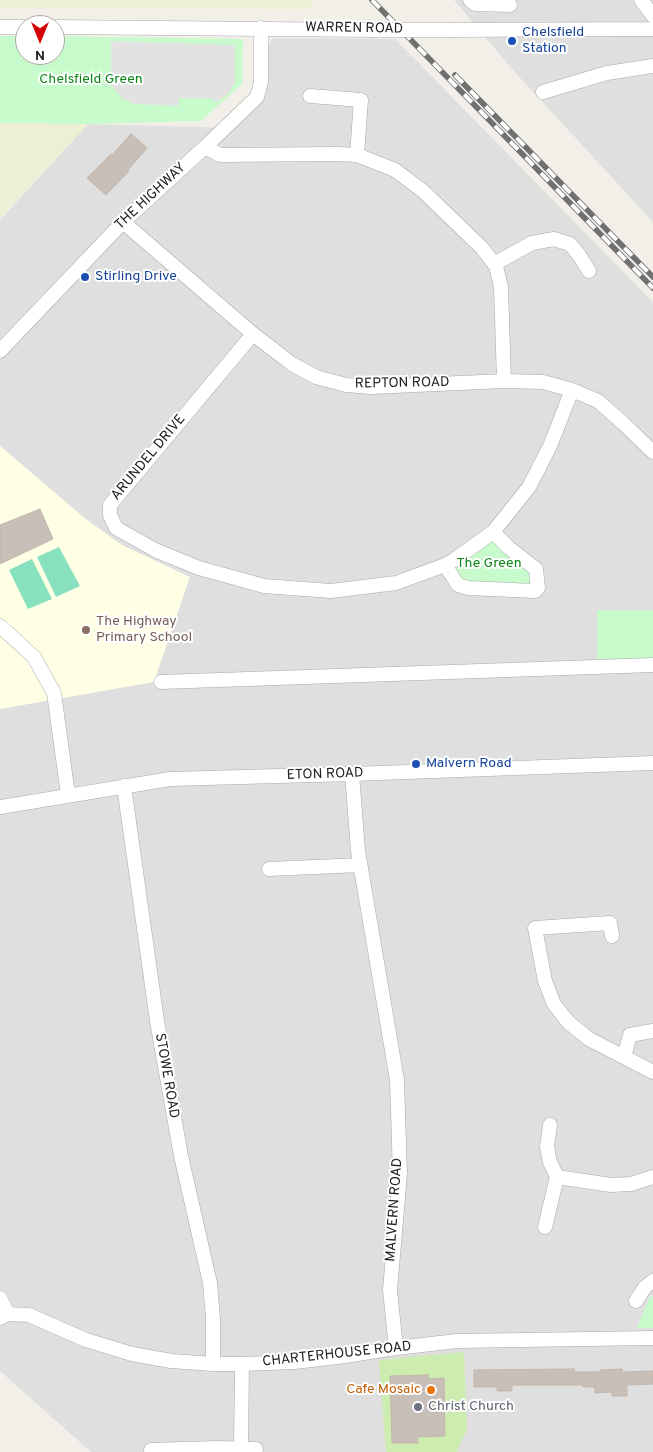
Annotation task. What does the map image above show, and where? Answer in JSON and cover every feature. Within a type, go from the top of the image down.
[{"type":"street","points":[[470,0],[476,4],[509,2],[505,30]]},
{"type":"street","points":[[641,0],[653,16]]},
{"type":"street","points":[[0,26],[15,27]]},
{"type":"street","name":"WARREN ROAD","points":[[65,27],[371,30],[653,29]]},
{"type":"street","name":"THE HIGHWAY","points":[[0,351],[123,222],[205,147],[257,96],[261,82],[261,28]]},
{"type":"street","points":[[544,92],[607,73],[653,66]]},
{"type":"street","points":[[310,96],[361,100],[357,156]]},
{"type":"street","points":[[205,147],[220,156],[338,154],[357,156],[395,170],[423,191],[482,248],[496,266],[501,287],[504,381]]},
{"type":"street","name":"REPTON ROAD","points":[[123,222],[253,334],[292,364],[316,377],[346,385],[371,387],[504,381],[544,382],[572,390],[598,401],[653,452]]},
{"type":"street","points":[[494,264],[532,243],[554,239],[570,244],[580,255],[589,271]]},
{"type":"street","name":"ARUNDEL DRIVE","points":[[253,334],[110,505],[110,515],[116,528],[157,552],[199,568],[264,586],[331,591],[396,583],[446,565],[493,532],[529,487],[550,446],[572,390]]},
{"type":"street","points":[[446,565],[458,585],[468,588],[535,591],[538,588],[536,569],[509,548],[493,532]]},
{"type":"street","points":[[0,626],[34,657],[54,693],[68,795]]},
{"type":"street","points":[[161,682],[653,665]]},
{"type":"street","name":"ETON ROAD","points":[[0,807],[170,779],[653,763]]},
{"type":"street","name":"MALVERN ROAD","points":[[352,774],[360,866],[397,1080],[400,1174],[390,1290],[396,1348]]},
{"type":"street","name":"STOWE ROAD","points":[[124,786],[158,1031],[180,1156],[210,1283],[213,1319],[213,1364]]},
{"type":"street","points":[[269,869],[360,866]]},
{"type":"street","points":[[612,936],[610,923],[535,928],[545,981],[554,1004],[568,1022],[589,1038],[653,1072]]},
{"type":"street","points":[[624,1057],[630,1035],[653,1031]]},
{"type":"street","points":[[545,1227],[557,1177],[550,1162],[547,1147],[550,1125]]},
{"type":"street","points":[[557,1177],[611,1185],[631,1184],[653,1177]]},
{"type":"street","points":[[636,1302],[645,1288],[653,1281]]},
{"type":"street","points":[[0,1298],[4,1316]]},
{"type":"street","name":"CHARTERHOUSE ROAD","points":[[4,1316],[29,1315],[86,1340],[132,1354],[171,1361],[213,1364],[294,1362],[338,1358],[396,1348],[457,1341],[653,1338]]},
{"type":"street","points":[[241,1448],[242,1364]]},
{"type":"street","points":[[151,1450],[256,1448]]},
{"type":"shaded area","points":[[0,0],[312,0],[311,9],[0,8]]},
{"type":"shaded area","points":[[454,0],[653,0],[653,222],[512,69]]},
{"type":"shaded area","points":[[273,38],[395,39],[653,302],[653,1452],[91,1452],[0,1371],[0,220],[88,124],[232,128],[261,101],[266,50]]},
{"type":"shaded area","points":[[111,41],[235,45],[235,82],[229,93],[217,102],[210,98],[179,98],[178,106],[134,104],[122,98],[111,85]]},
{"type":"shaded area","points":[[0,123],[88,124],[0,218]]},
{"type":"shaded area","name":"The Highway Primary School","points":[[0,446],[87,520],[122,545],[190,577],[154,682],[0,709]]},
{"type":"green space","name":"Chelsfield Green","points":[[0,36],[15,36],[15,65],[65,65],[65,36],[243,39],[242,84],[201,121],[88,124],[0,123]]},
{"type":"green space","name":"The Green","points":[[489,540],[497,543],[529,572],[532,584],[530,586],[463,583],[452,564]]},
{"type":"green space","points":[[59,547],[80,586],[56,597],[37,557]]},
{"type":"green space","points":[[32,559],[52,599],[28,609],[9,570]]},
{"type":"green space","points":[[597,610],[653,610],[653,659],[597,660]]},
{"type":"green space","points":[[653,1295],[653,1328],[637,1328],[649,1298]]},
{"type":"green space","points":[[464,1352],[467,1429],[457,1452],[386,1452],[379,1360]]},
{"type":"building","points":[[131,134],[147,148],[129,171],[106,195],[87,178]]},
{"type":"building","points":[[40,509],[53,539],[0,564],[0,525]]},
{"type":"building","points":[[574,1369],[574,1372],[600,1372],[600,1370],[622,1369],[622,1372],[653,1371],[653,1384],[627,1385],[627,1396],[612,1396],[612,1392],[595,1393],[595,1387],[583,1387],[583,1385],[513,1385],[512,1391],[497,1391],[497,1387],[474,1387],[474,1370]]},
{"type":"building","name":"Christ Church","points":[[428,1375],[428,1379],[444,1378],[445,1436],[417,1437],[418,1443],[392,1443],[390,1376]]},
{"type":"railway","points":[[372,0],[653,288]]},
{"type":"railway","points":[[455,75],[653,277]]},
{"type":"place","name":"Chelsfield Station","points":[[512,41]]},
{"type":"place","name":"Stirling Drive","points":[[85,277]]},
{"type":"place","name":"The Highway Primary School","points":[[86,630]]},
{"type":"place","name":"Malvern Road","points":[[416,764]]},
{"type":"place","name":"Cafe Mosaic","points":[[431,1390]]},
{"type":"place","name":"Christ Church","points":[[418,1407]]}]
